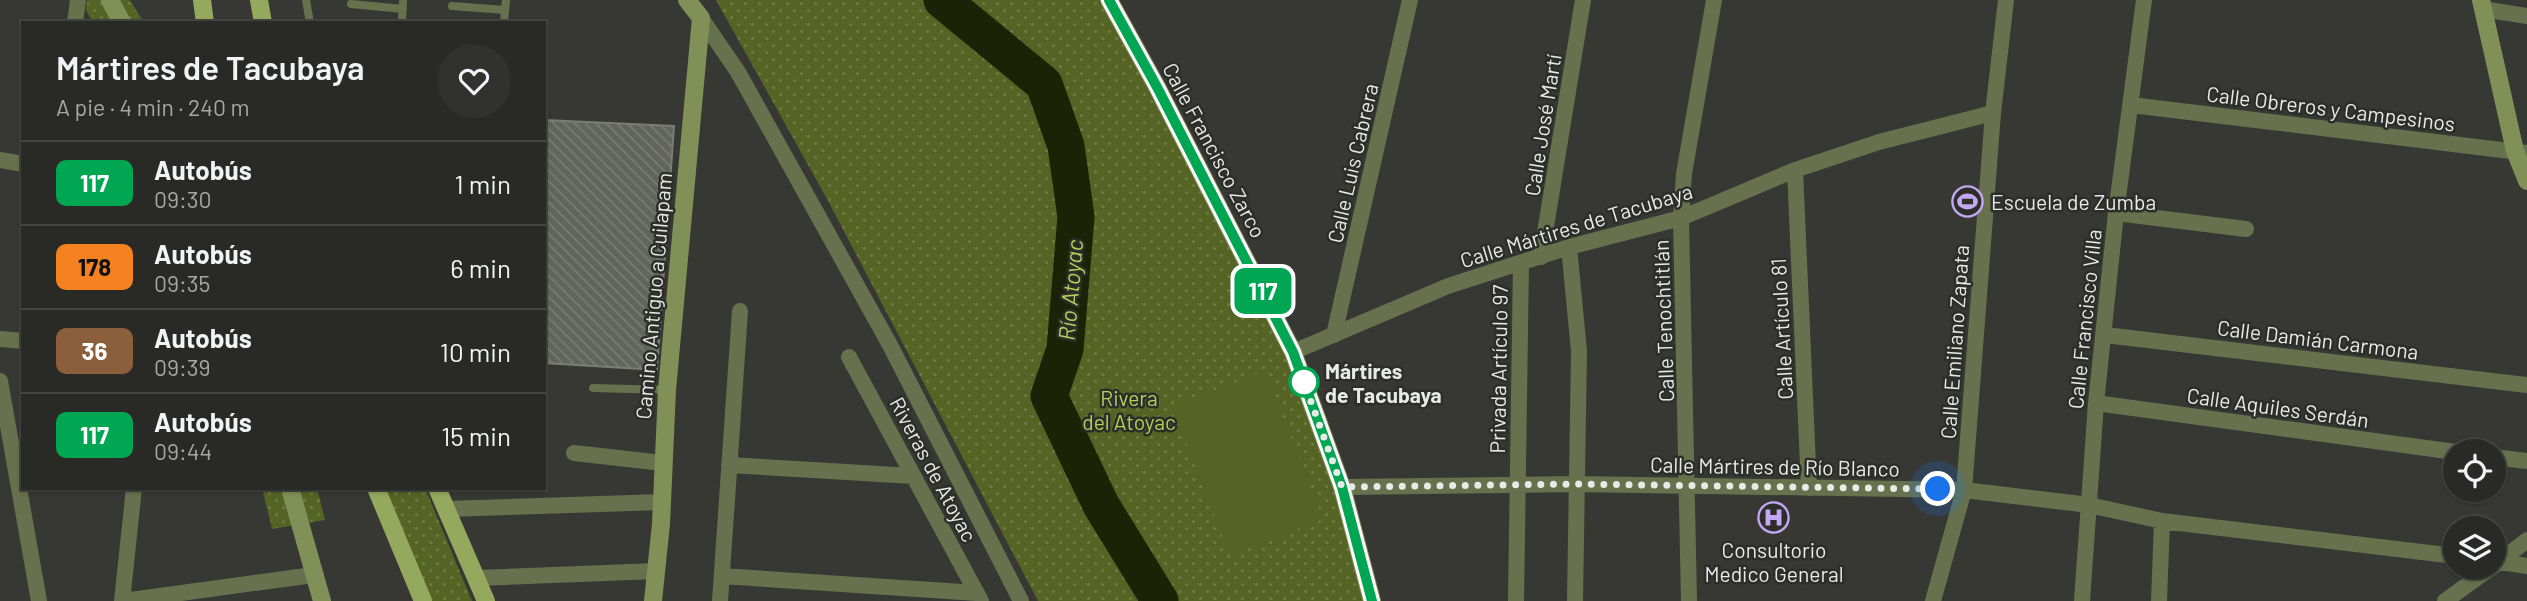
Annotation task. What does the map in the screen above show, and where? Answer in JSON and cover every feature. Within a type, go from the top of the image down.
[{"type":"main road","points":[[202,0],[205,21]]},
{"type":"main road","points":[[258,0],[263,21]]},
{"type":"main road","points":[[377,490],[424,601]]},
{"type":"main road","points":[[438,490],[486,601]]},
{"type":"street","points":[[75,21],[78,0]]},
{"type":"street","points":[[110,0],[121,21]]},
{"type":"street","points":[[687,0],[738,72],[890,345],[1021,601]]},
{"type":"street","name":"Calle Francisco Zarco","points":[[1109,0],[1157,87],[1293,352],[1342,487],[1372,601]]},
{"type":"street","name":"Calle Luis Cabrera","points":[[1335,335],[1410,0]]},
{"type":"street","name":"Calle José Martí","points":[[1541,257],[1583,0]]},
{"type":"street","name":"Calle Tenochtitlán","points":[[1689,601],[1681,218],[1685,174],[1714,0]]},
{"type":"street","name":"Calle Emiliano Zapata","points":[[1933,601],[1964,490],[1993,113],[2006,0]]},
{"type":"street","name":"Calle Francisco Villa","points":[[2082,601],[2096,403],[2116,213],[2144,0]]},
{"type":"street","points":[[2527,16],[2482,4],[2527,181]]},
{"type":"street","name":"Camino Antiguo a Cuilapam","points":[[653,601],[662,502],[667,390],[701,18]]},
{"type":"street","name":"Calle Obreros y Campesinos","points":[[2131,105],[2521,152]]},
{"type":"street","name":"Calle Mártires de Tacubaya","points":[[1293,352],[1448,286],[1569,247],[1681,218],[1795,170],[1879,142],[1993,113]]},
{"type":"street","points":[[0,160],[21,164]]},
{"type":"street","name":"Calle Artículo 81","points":[[1795,170],[1809,488]]},
{"type":"street","points":[[2116,213],[2246,229]]},
{"type":"street","points":[[1569,247],[1579,351],[1575,601]]},
{"type":"street","name":"Privada Artículo 97","points":[[1516,601],[1521,263]]},
{"type":"street","points":[[720,601],[740,311]]},
{"type":"street","name":"Calle Damián Carmona","points":[[2105,335],[2527,386]]},
{"type":"street","points":[[0,340],[21,341]]},
{"type":"street","name":"Riveras de Atoyac","points":[[849,357],[979,597]]},
{"type":"street","points":[[0,381],[39,601]]},
{"type":"street","name":"Calle Aquiles Serdán","points":[[2096,403],[2443,450]]},
{"type":"street","points":[[574,453],[663,463]]},
{"type":"street","points":[[2506,458],[2527,461]]},
{"type":"street","points":[[729,464],[913,475]]},
{"type":"street","name":"Calle Mártires de Río Blanco","points":[[1342,487],[1576,484],[1964,490],[2089,505],[2162,521],[2443,555]]},
{"type":"street","points":[[134,490],[123,601],[237,593],[313,575]]},
{"type":"street","points":[[291,490],[322,601]]},
{"type":"street","points":[[445,509],[662,502]]},
{"type":"street","points":[[2159,601],[2162,521]]},
{"type":"street","points":[[2506,556],[2527,540]]},
{"type":"street","points":[[2506,565],[2527,566]]},
{"type":"street","points":[[477,578],[657,571]]},
{"type":"street","points":[[722,576],[979,597]]},
{"type":"street","points":[[2445,601],[2475,579]]},
{"type":"lane","points":[[306,0],[310,21]]},
{"type":"lane","points":[[504,21],[506,0]]},
{"type":"lane","points":[[351,4],[403,4]]},
{"type":"lane","points":[[452,6],[505,10]]},
{"type":"lane","points":[[593,388],[667,390]]},
{"type":"green space","points":[[87,0],[130,0],[143,21],[92,21],[86,10]]},
{"type":"green space","name":"Rivera del Atoyac","points":[[716,0],[1105,0],[1293,352],[1367,601],[1038,601],[826,197]]},
{"type":"green space","points":[[1265,371],[1323,519],[1230,555],[1172,407]]},
{"type":"green space","points":[[262,490],[318,490],[325,520],[272,529]]},
{"type":"green space","points":[[386,490],[426,490],[472,601],[431,601]]},
{"type":"building","points":[[546,120],[674,126],[657,370],[546,363]]},
{"type":"waterway","name":"Río Atoyac","points":[[942,0],[1044,84],[1066,146],[1076,217],[1065,349],[1049,396],[1101,505],[1160,601]]},
{"type":"bus line","name":"117","points":[[1109,0],[1257,278],[1293,352],[1342,487],[1372,601]]},
{"type":"place","name":"Escuela de Zumba","points":[[1968,201]]},
{"type":"place","name":"Mártires de Tacubaya","points":[[1304,382]]},
{"type":"place","name":"Consultorio Medico General","points":[[1774,517]]},
{"type":"route","points":[[1304,382],[1301,374],[1342,487],[1576,484],[1938,489]]}]
